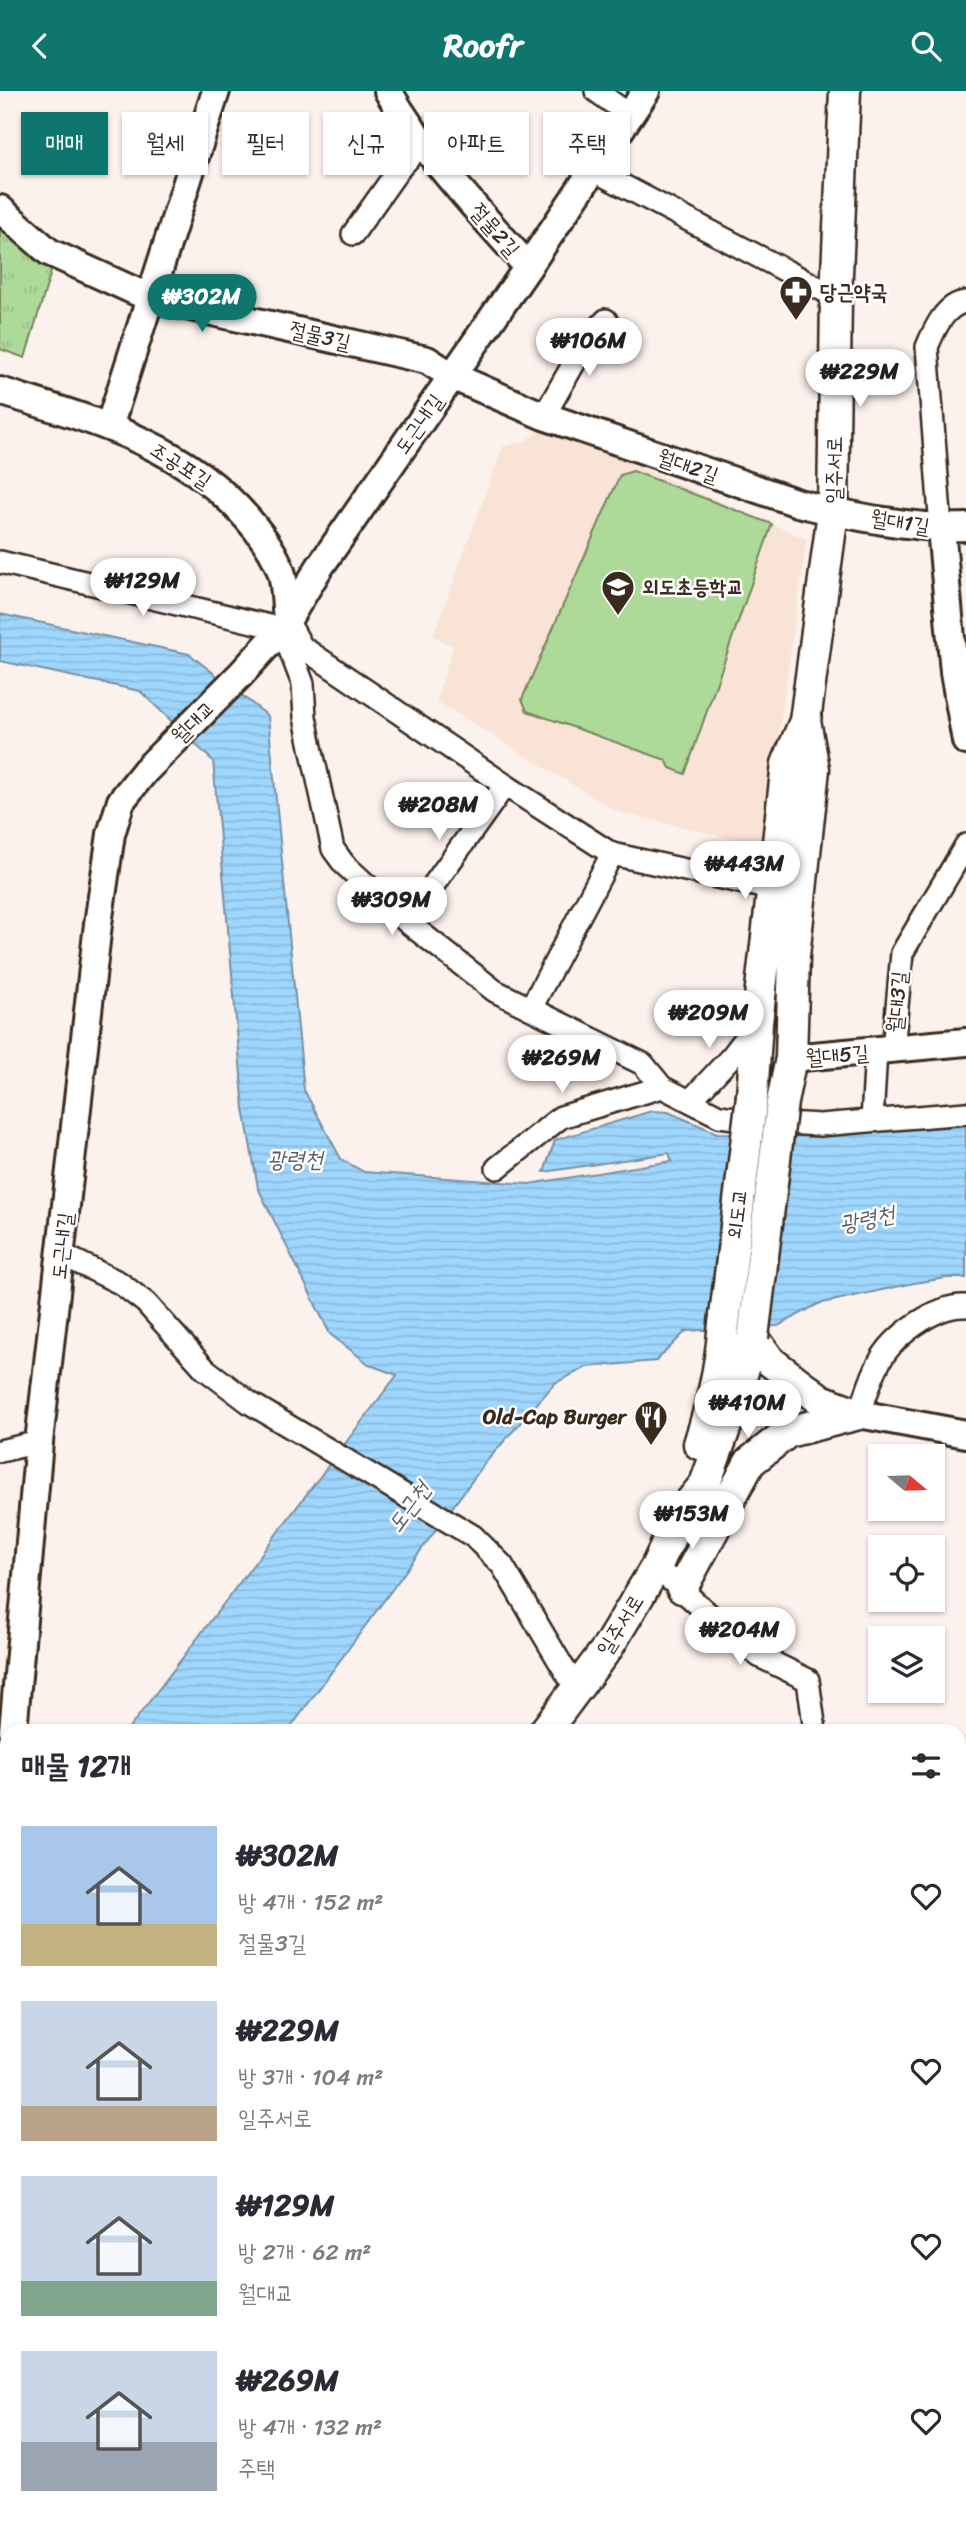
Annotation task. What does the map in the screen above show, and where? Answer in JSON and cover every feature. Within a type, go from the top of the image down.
[{"type":"main road","name":"일주서로","points":[[752,1096],[757,1023],[787,764],[805,721],[834,512],[836,297],[845,91]]},
{"type":"main road","name":"일주서로","points":[[782,1102],[791,1058],[794,955],[814,769],[805,721]]},
{"type":"main road","name":"외도교","points":[[723,1332],[752,1096]]},
{"type":"main road","name":"외도교","points":[[753,1337],[782,1102]]},
{"type":"main road","name":"일주서로","points":[[682,1512],[688,1474],[711,1409],[723,1332]]},
{"type":"main road","name":"일주서로","points":[[552,1724],[608,1647],[656,1567],[682,1512],[705,1483],[731,1412],[753,1337]]},
{"type":"main road","points":[[753,1337],[771,1361],[821,1400],[859,1414]]},
{"type":"main road","points":[[681,1588],[750,1462],[788,1432],[859,1414]]},
{"type":"street","points":[[109,427],[216,91]]},
{"type":"street","name":"절물2길","points":[[388,91],[422,144],[527,267]]},
{"type":"street","points":[[596,91],[625,112]]},
{"type":"street","name":"도근내길","points":[[630,112],[646,91]]},
{"type":"street","points":[[353,234],[399,169],[422,144]]},
{"type":"street","name":"도근내길","points":[[241,674],[284,624],[319,568],[590,175]]},
{"type":"street","points":[[603,175],[836,297]]},
{"type":"street","name":"절물3길","points":[[0,209],[49,252],[150,298],[427,360],[452,376]]},
{"type":"street","points":[[966,302],[959,302],[936,324],[927,347],[954,528],[960,672],[966,741]]},
{"type":"street","points":[[544,416],[586,342],[606,320]]},
{"type":"street","name":"월대2길","points":[[452,376],[544,416],[798,503],[834,512]]},
{"type":"street","name":"조공포길","points":[[0,391],[149,443],[195,470],[232,501],[274,554],[282,575],[284,624]]},
{"type":"street","name":"월대1길","points":[[834,512],[954,528]]},
{"type":"street","points":[[0,562],[284,624],[302,647],[612,854],[772,889]]},
{"type":"street","points":[[284,624],[303,684],[309,737],[334,849],[344,864],[407,922],[495,991],[643,1064],[662,1087],[719,1116],[820,1125],[966,1113]]},
{"type":"street","name":"월대교","points":[[145,771],[241,674]]},
{"type":"street","name":"도근내길","points":[[14,1724],[39,1442],[98,924],[111,834],[121,801],[145,771]]},
{"type":"street","points":[[407,922],[505,785]]},
{"type":"street","name":"월대3길","points":[[872,1120],[902,953],[966,845]]},
{"type":"street","points":[[531,1008],[612,854]]},
{"type":"street","points":[[690,1101],[732,1056],[757,1023]]},
{"type":"street","name":"월대5길","points":[[791,1058],[966,1042]]},
{"type":"street","points":[[497,1168],[561,1117],[662,1087]]},
{"type":"street","points":[[61,1254],[120,1283],[146,1303],[205,1369],[250,1403],[472,1536],[502,1565],[576,1689]]},
{"type":"street","points":[[966,1306],[953,1305],[911,1325],[879,1361],[859,1414],[966,1434]]},
{"type":"street","points":[[0,1451],[39,1442]]},
{"type":"street","points":[[656,1567],[759,1656],[808,1680],[815,1724]]},
{"type":"shaded area","name":"외도초등학교","points":[[545,426],[807,539],[763,846],[617,812],[436,701],[453,646],[433,636],[503,446],[524,442]]},
{"type":"green space","points":[[0,221],[52,268],[25,358],[0,349]]},
{"type":"green space","points":[[633,471],[772,524],[685,774],[670,768],[666,760],[527,711],[522,699],[620,475]]},
{"type":"water","points":[[0,614],[189,654],[268,716],[304,1090],[341,1159],[364,1172],[529,1184],[672,1161],[669,1153],[544,1172],[555,1140],[652,1111],[668,1112],[717,1133],[806,1134],[966,1119],[966,1278],[914,1283],[818,1304],[778,1326],[686,1331],[656,1361],[587,1367],[555,1383],[485,1463],[293,1724],[132,1724],[397,1375],[370,1365],[330,1334],[258,1188],[244,1109],[213,761],[140,691],[0,661]]},
{"type":"place","name":"당근약국","points":[[796,322]]},
{"type":"place","name":"외도초등학교","points":[[618,617]]},
{"type":"place","name":"Old-Cap Burger","points":[[651,1447]]},
{"type":"water label","name":"광령천","points":[[295,1159]]},
{"type":"water label","name":"광령천","points":[[867,1219]]},
{"type":"water label","name":"도근천","points":[[409,1507]]}]
